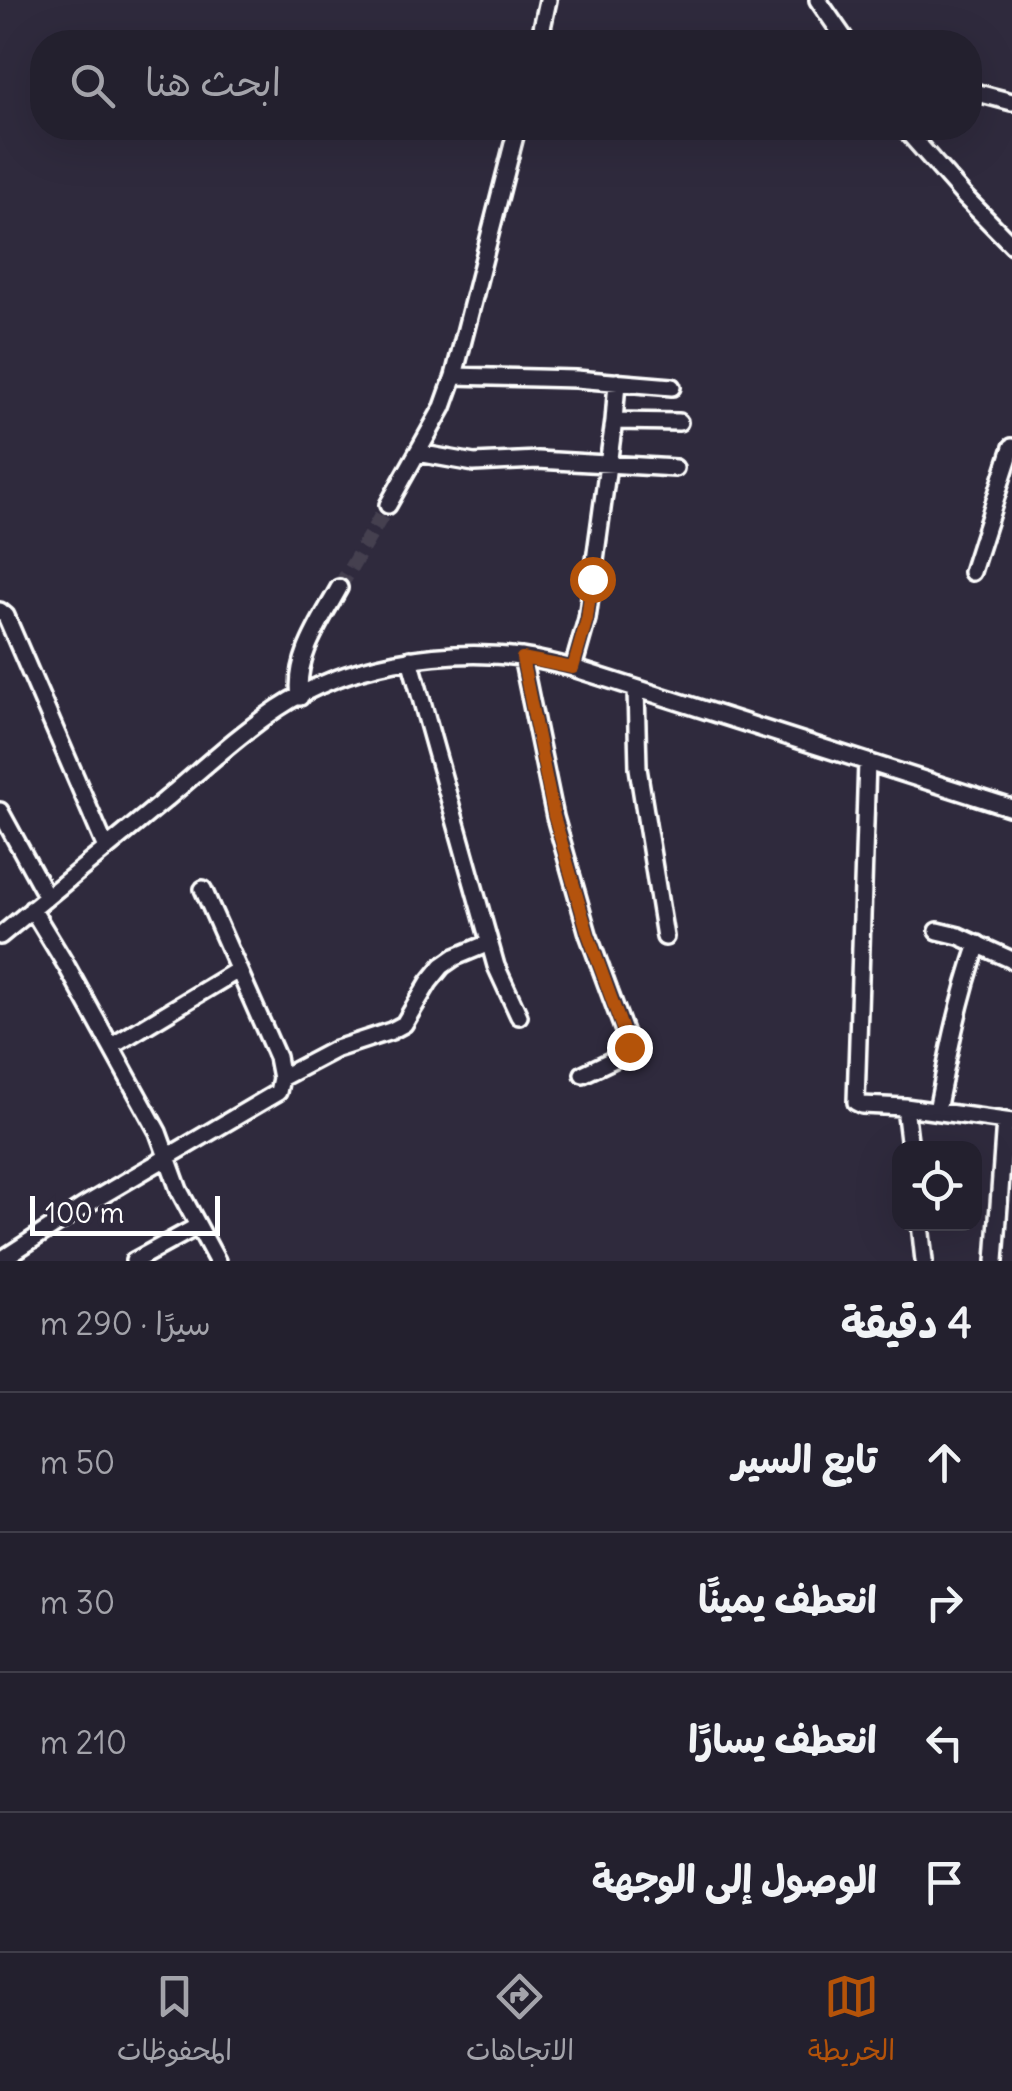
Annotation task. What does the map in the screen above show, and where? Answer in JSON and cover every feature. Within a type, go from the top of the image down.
[{"type":"street","points":[[542,30],[548,0]]},
{"type":"street","points":[[818,0],[839,30]]},
{"type":"street","points":[[982,93],[1012,102]]},
{"type":"street","points":[[388,504],[444,407],[514,140]]},
{"type":"street","points":[[914,140],[1012,245]]},
{"type":"street","points":[[454,376],[672,387]]},
{"type":"street","points":[[573,668],[587,619],[617,382]]},
{"type":"street","points":[[614,421],[679,422]]},
{"type":"street","points":[[972,572],[1012,447]]},
{"type":"street","points":[[418,454],[474,463],[522,460],[675,468]]},
{"type":"street","points":[[300,697],[299,672],[339,588]]},
{"type":"street","points":[[0,611],[6,616],[106,848]]},
{"type":"street","points":[[0,936],[282,706],[330,682],[410,659],[488,656],[573,668],[1012,808]]},
{"type":"street","points":[[522,658],[554,816],[588,934],[628,1042],[624,1054],[583,1074]]},
{"type":"street","points":[[410,659],[496,966],[519,1016]]},
{"type":"street","points":[[636,688],[638,768],[665,937]]},
{"type":"street","points":[[867,762],[856,1102],[1008,1121],[995,1261]]},
{"type":"street","points":[[0,811],[47,897]]},
{"type":"street","points":[[1,1259],[278,1092],[281,1078],[277,1057],[203,890]]},
{"type":"street","points":[[32,909],[158,1132],[179,1190],[217,1261]]},
{"type":"street","points":[[938,931],[959,936],[1012,960]]},
{"type":"street","points":[[281,1078],[336,1049],[391,1032],[404,1024],[442,966],[489,943]]},
{"type":"street","points":[[937,1111],[952,1034],[978,944]]},
{"type":"street","points":[[112,1046],[238,970]]},
{"type":"street","points":[[905,1107],[909,1141]]},
{"type":"street","points":[[134,1261],[198,1226]]},
{"type":"street","points":[[921,1231],[924,1261]]},
{"type":"tunnel","points":[[339,588],[388,505]]},
{"type":"route","points":[[592,579],[587,619],[573,668],[522,658],[554,816],[588,934],[629,1047]]}]
